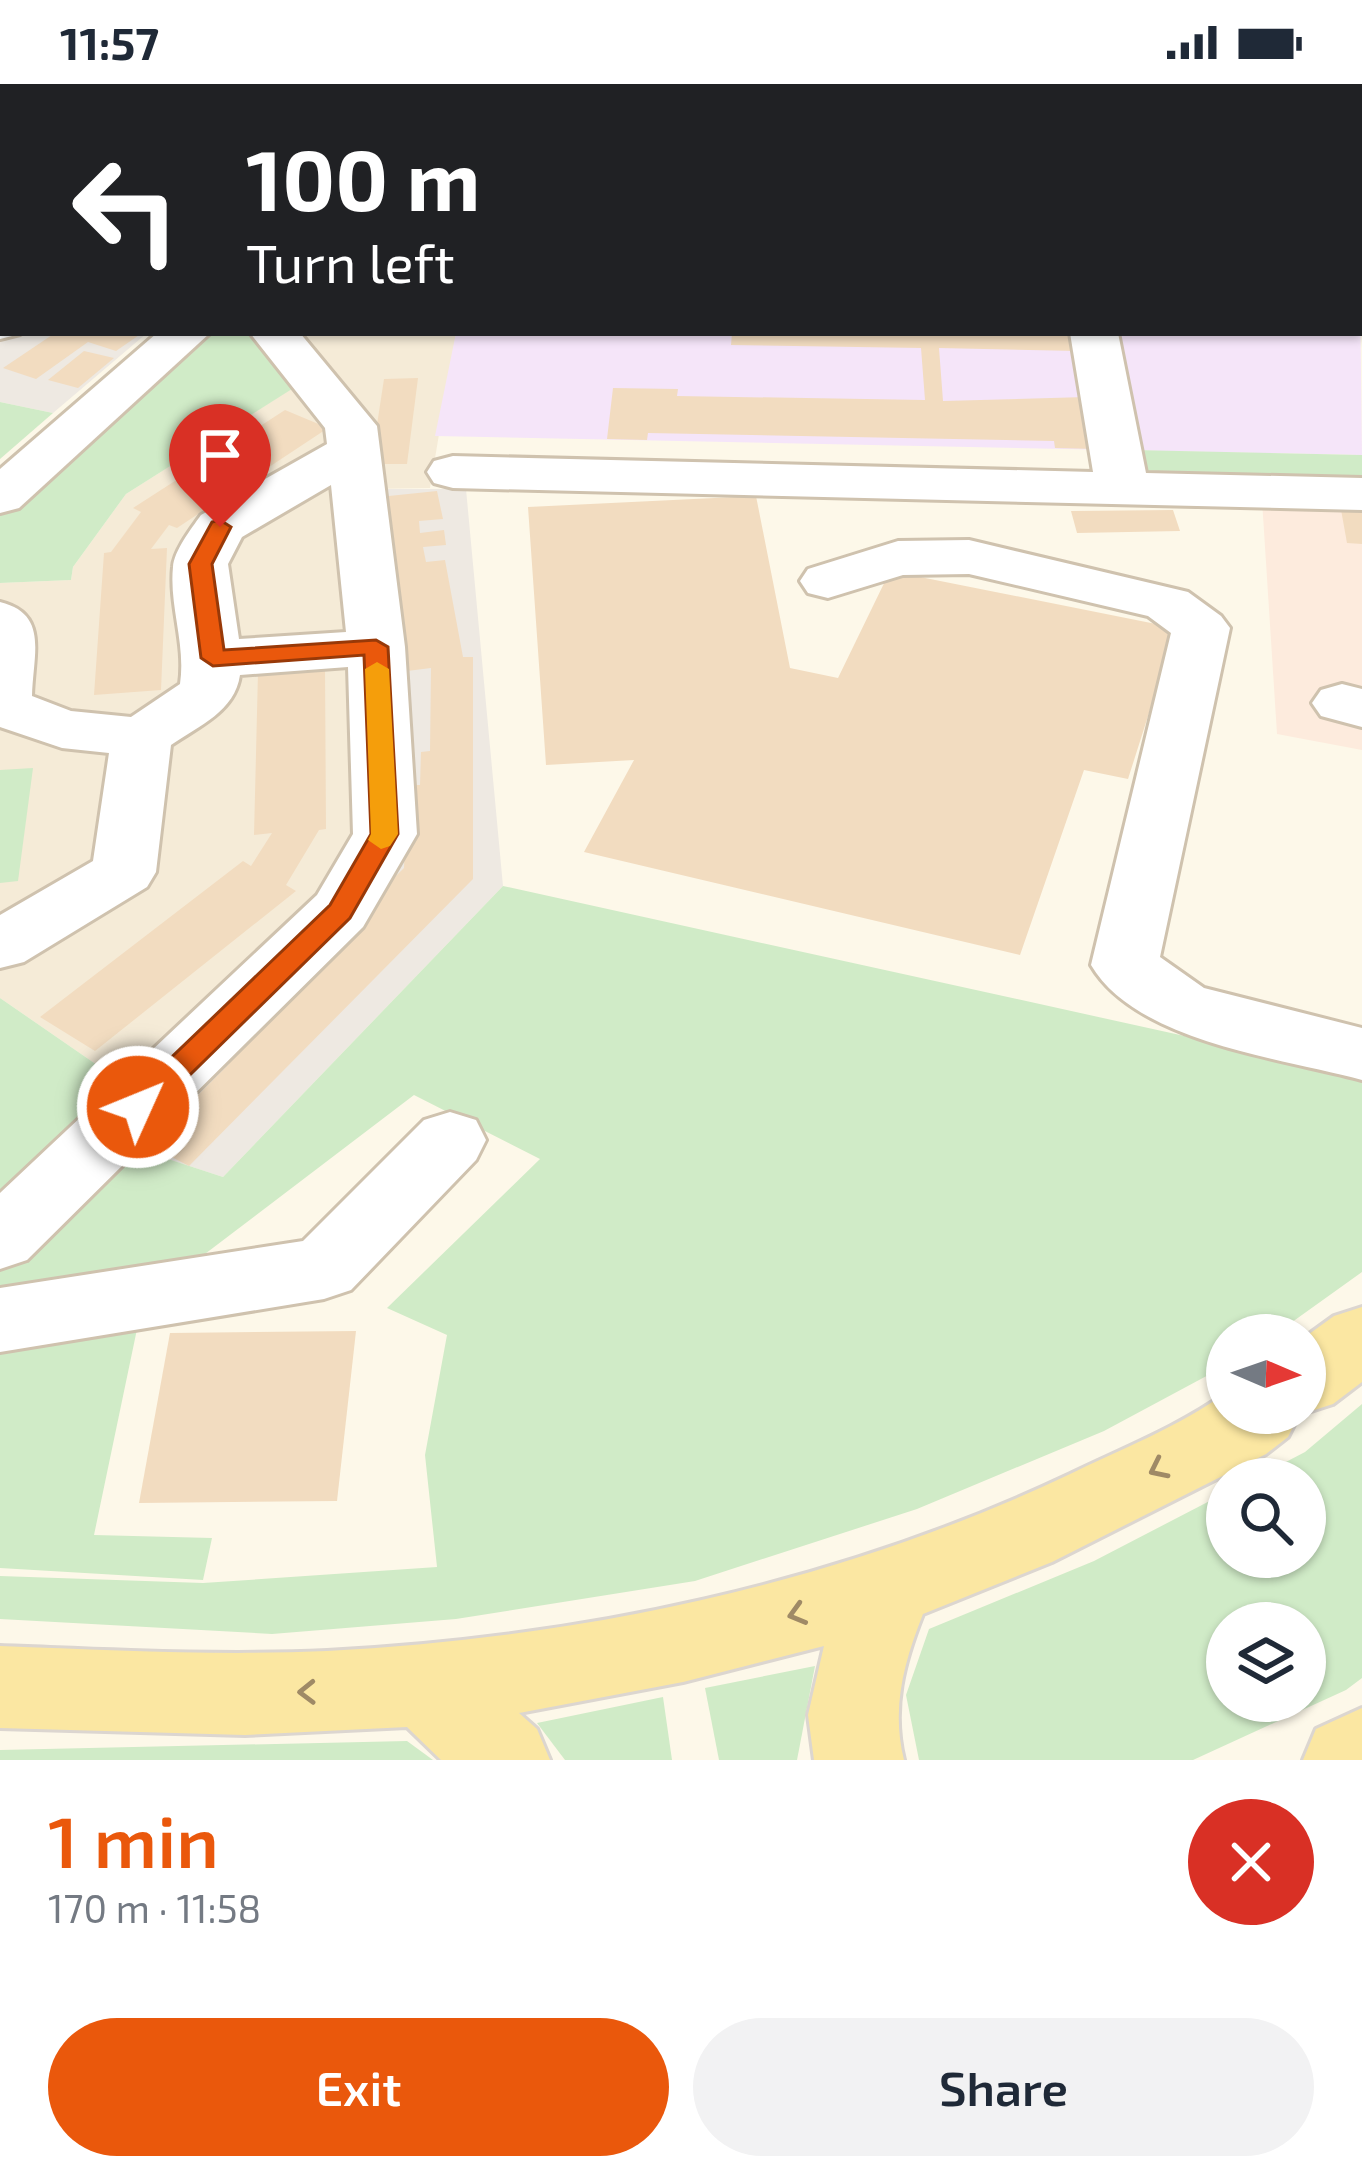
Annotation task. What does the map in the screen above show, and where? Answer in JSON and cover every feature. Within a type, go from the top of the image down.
[{"type":"main road","points":[[1326,1365],[1362,1339]]},
{"type":"main road","points":[[0,1688],[219,1694],[424,1685],[689,1638],[892,1586],[1045,1526],[1229,1434]]},
{"type":"main road","points":[[859,1760],[853,1700],[866,1649],[892,1586]]},
{"type":"main road","points":[[424,1685],[505,1760]]},
{"type":"main road","points":[[1348,1760],[1362,1751]]},
{"type":"street","points":[[0,497],[183,336]]},
{"type":"street","points":[[0,1239],[340,911],[385,834],[376,647],[351,426],[276,336]]},
{"type":"street","points":[[1095,336],[1122,488]]},
{"type":"street","points":[[0,619],[5,621],[2,706],[62,729],[142,737],[208,692],[213,658],[200,564],[220,527],[353,451]]},
{"type":"street","points":[[454,472],[1362,494]]},
{"type":"street","points":[[828,581],[898,558],[968,557],[1168,604],[1201,628],[1125,965],[1182,1007],[1362,1054]]},
{"type":"street","points":[[213,658],[376,647]]},
{"type":"street","points":[[0,945],[124,872],[142,737]]},
{"type":"street","points":[[0,1320],[324,1268],[450,1140]]},
{"type":"shaded area","points":[[0,336],[143,336],[53,413],[0,402]]},
{"type":"shaded area","points":[[256,336],[455,336],[430,488],[368,489],[400,808],[155,1105],[0,998],[0,583],[71,580],[73,567],[126,494],[302,382]]},
{"type":"shaded area","points":[[455,336],[1361,336],[1362,455],[435,436]]},
{"type":"shaded area","points":[[367,489],[466,489],[503,886],[223,1177],[112,1141],[369,891]]},
{"type":"shaded area","points":[[1262,500],[1362,502],[1362,750],[1277,734]]},
{"type":"green space","points":[[202,336],[256,336],[303,382],[126,494],[73,567],[71,580],[0,583],[0,510]]},
{"type":"green space","points":[[0,402],[53,413],[0,459]]},
{"type":"green space","points":[[1133,450],[1362,455],[1362,482],[1141,476]]},
{"type":"green space","points":[[33,768],[18,881],[0,883],[0,770]]},
{"type":"green space","points":[[503,886],[1362,1075],[1362,1272],[1303,1314],[1206,1314],[1206,1376],[1104,1431],[917,1509],[695,1581],[456,1619],[272,1634],[0,1619],[0,1576],[203,1583],[437,1567],[425,1455],[447,1335],[387,1308],[540,1159],[414,1095],[197,1260],[0,1295],[0,998],[155,1105],[113,1141],[223,1177]]},
{"type":"green space","points":[[141,1310],[94,1535],[212,1538],[203,1580],[0,1568],[0,1334]]},
{"type":"green space","points":[[1362,1404],[1362,1678],[1326,1699],[1326,1602],[1206,1602],[1206,1722],[1276,1722],[1193,1760],[919,1760],[906,1695],[929,1629],[1094,1561],[1206,1503],[1206,1578],[1326,1578],[1326,1458],[1293,1458]]},
{"type":"green space","points":[[815,1666],[797,1760],[719,1760],[705,1688]]},
{"type":"green space","points":[[663,1697],[672,1760],[565,1760],[537,1723]]},
{"type":"green space","points":[[407,1741],[433,1760],[0,1760],[0,1750]]},
{"type":"building","points":[[51,336],[138,336],[116,351],[88,342],[36,379],[3,368]]},
{"type":"building","points":[[732,336],[1076,336],[1078,351],[939,348],[943,401],[1086,397],[1094,449],[1055,448],[1054,441],[648,433],[647,440],[607,439],[613,388],[678,389],[677,396],[925,400],[921,348],[731,345]]},
{"type":"building","points":[[84,351],[114,358],[78,388],[48,380]]},
{"type":"building","points":[[418,378],[407,464],[371,464],[384,379]]},
{"type":"building","points":[[285,410],[328,428],[177,528],[169,525],[151,549],[167,548],[161,690],[94,695],[104,553],[111,552],[141,512],[133,508]]},
{"type":"building","points":[[437,491],[443,519],[419,521],[420,533],[444,530],[446,545],[423,547],[426,562],[445,560],[463,657],[473,657],[473,879],[189,1166],[129,1135],[169,1095],[188,1105],[229,1064],[212,1055],[404,868],[407,785],[420,785],[421,752],[430,751],[431,668],[407,671],[379,497]]},
{"type":"building","points":[[756,496],[790,668],[838,678],[890,571],[1176,628],[1128,779],[1084,770],[1020,955],[584,852],[634,760],[546,765],[528,507]]},
{"type":"building","points":[[1340,504],[1362,504],[1362,544],[1347,543]]},
{"type":"building","points":[[1173,510],[1180,531],[1077,533],[1071,511]]},
{"type":"building","points":[[325,667],[326,829],[319,830],[286,885],[296,891],[95,1051],[40,1017],[243,861],[251,866],[272,833],[254,835],[258,672]]},
{"type":"building","points":[[356,1331],[337,1501],[139,1503],[170,1333]]},
{"type":"slow traffic","points":[[377,669],[385,834],[381,840]]},
{"type":"route","points":[[138,1107],[340,911],[385,834],[376,647],[213,658],[200,564],[220,527]]}]
